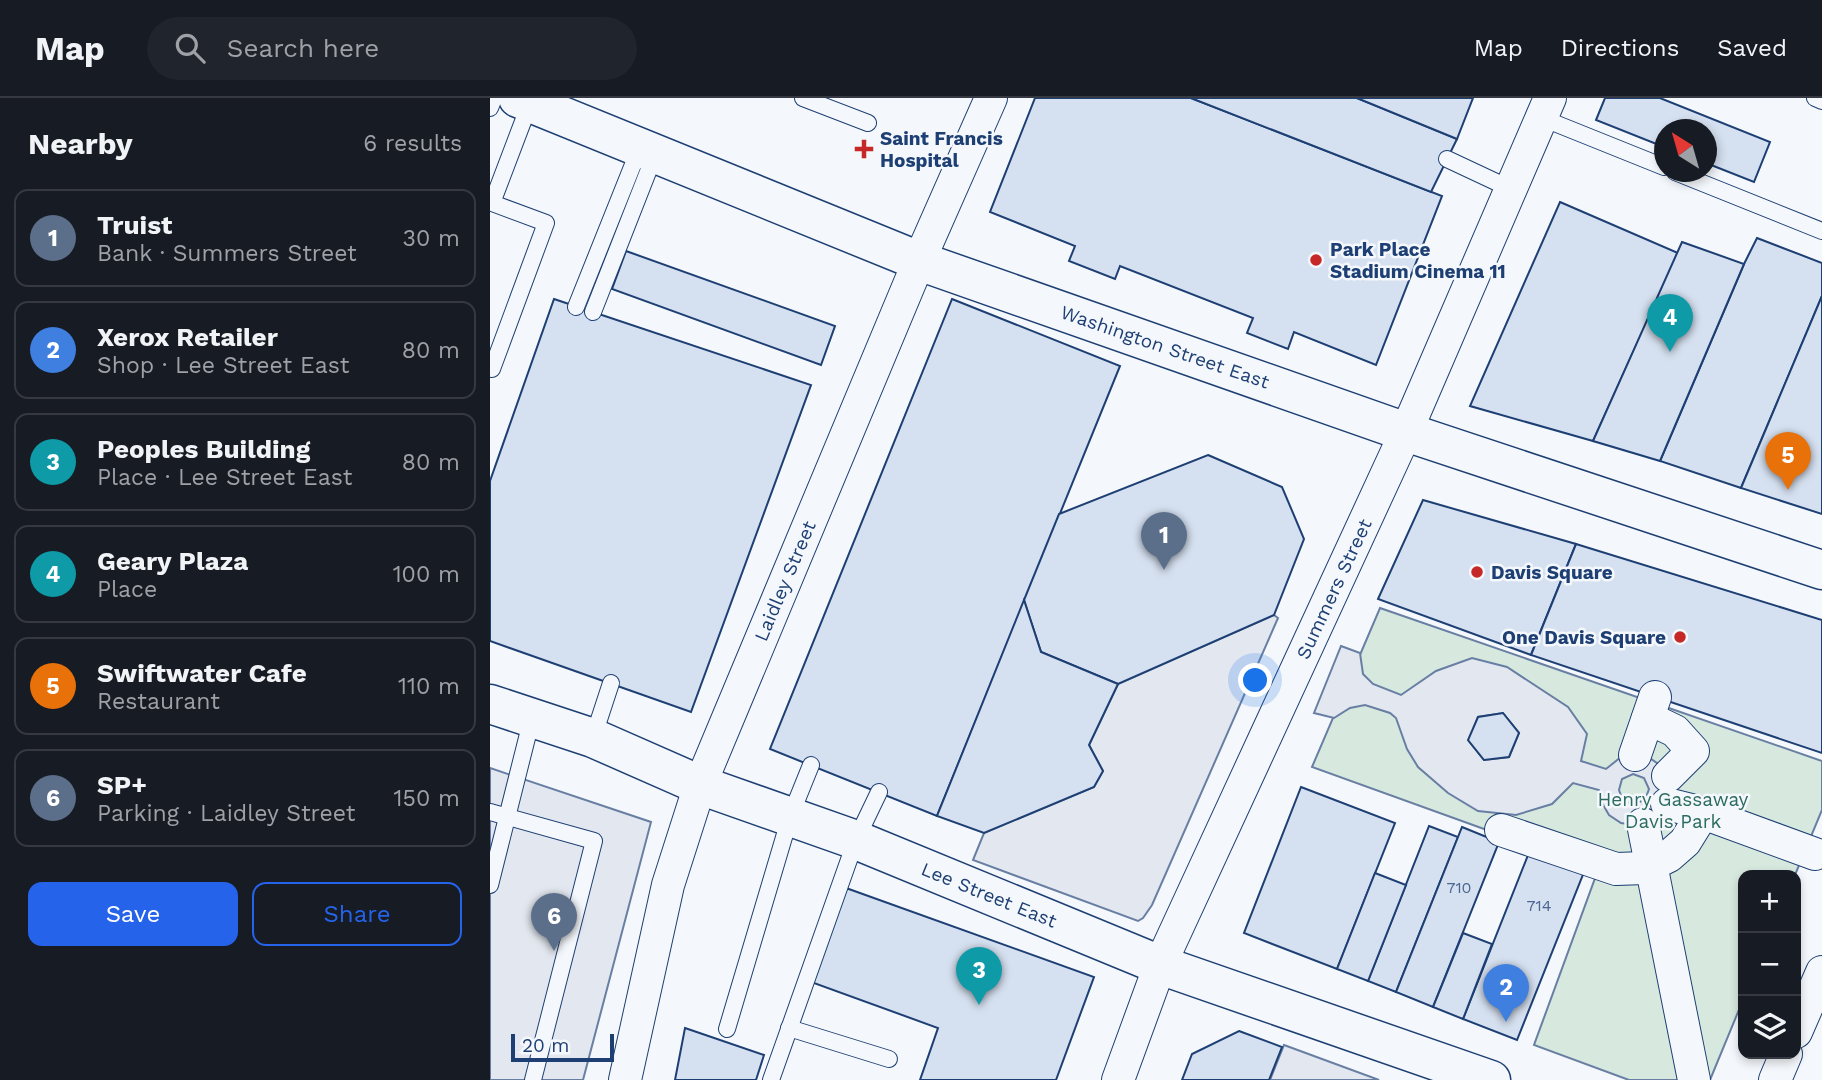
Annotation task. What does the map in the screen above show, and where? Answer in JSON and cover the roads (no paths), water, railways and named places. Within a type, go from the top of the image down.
[{"type":"main road","name":"Washington Street East","points":[[514,100],[648,150],[919,261],[1406,432],[1822,570]]},
{"type":"main road","name":"Lee Street East","points":[[490,704],[593,738],[700,785],[856,840],[1160,965],[1490,1080]]},
{"type":"street","name":"Laidley Street","points":[[625,1080],[668,885],[700,785],[919,261],[991,98]]},
{"type":"street","name":"Summers Street","points":[[1118,1080],[1160,965],[1406,432],[1546,108]]},
{"type":"street","points":[[1635,755],[1651,707],[1693,751],[1667,790],[1703,813],[1815,854]]},
{"type":"street","points":[[1501,830],[1616,869],[1645,868],[1669,856],[1685,842],[1703,813]]},
{"type":"street","points":[[1643,824],[1694,1080]]},
{"type":"street","points":[[1801,1020],[1822,972]]},
{"type":"street","points":[[1775,1080],[1784,1059]]},
{"type":"lane","points":[[803,98],[868,123]]},
{"type":"lane","points":[[1815,98],[1822,101]]},
{"type":"lane","points":[[490,108],[514,100]]},
{"type":"lane","points":[[490,369],[546,223],[492,203],[514,100]]},
{"type":"lane","points":[[1546,108],[1654,162]]},
{"type":"lane","points":[[576,307],[648,150]]},
{"type":"lane","points":[[593,312],[648,150]]},
{"type":"lane","points":[[1447,159],[1511,189]]},
{"type":"lane","points":[[1700,182],[1822,231]]},
{"type":"lane","points":[[593,738],[611,683]]},
{"type":"lane","points":[[490,885],[532,718]]},
{"type":"lane","points":[[727,1029],[790,817],[811,765]]},
{"type":"lane","points":[[771,1080],[856,840],[879,792]]},
{"type":"lane","points":[[490,813],[594,841],[533,1080]]},
{"type":"lane","points":[[789,1027],[889,1059]]},
{"type":"place","name":"Saint Francis Hospital","points":[[864,149]]},
{"type":"place","name":"Park Place Stadium Cinema 11","points":[[1316,260]]},
{"type":"place","name":"Geary Plaza","points":[[1670,352]]},
{"type":"place","name":"Swiftwater Cafe","points":[[1788,490]]},
{"type":"place","name":"Truist","points":[[1164,570]]},
{"type":"place","name":"Davis Square","points":[[1477,572]]},
{"type":"place","name":"One Davis Square","points":[[1680,637]]},
{"type":"place","name":"SP+","points":[[554,951]]},
{"type":"place","name":"Peoples Building","points":[[979,1005]]},
{"type":"place","name":"Xerox Retailer","points":[[1506,1022]]},
{"type":"park label","name":"Henry Gassaway Davis Park","points":[[1673,810]]}]
